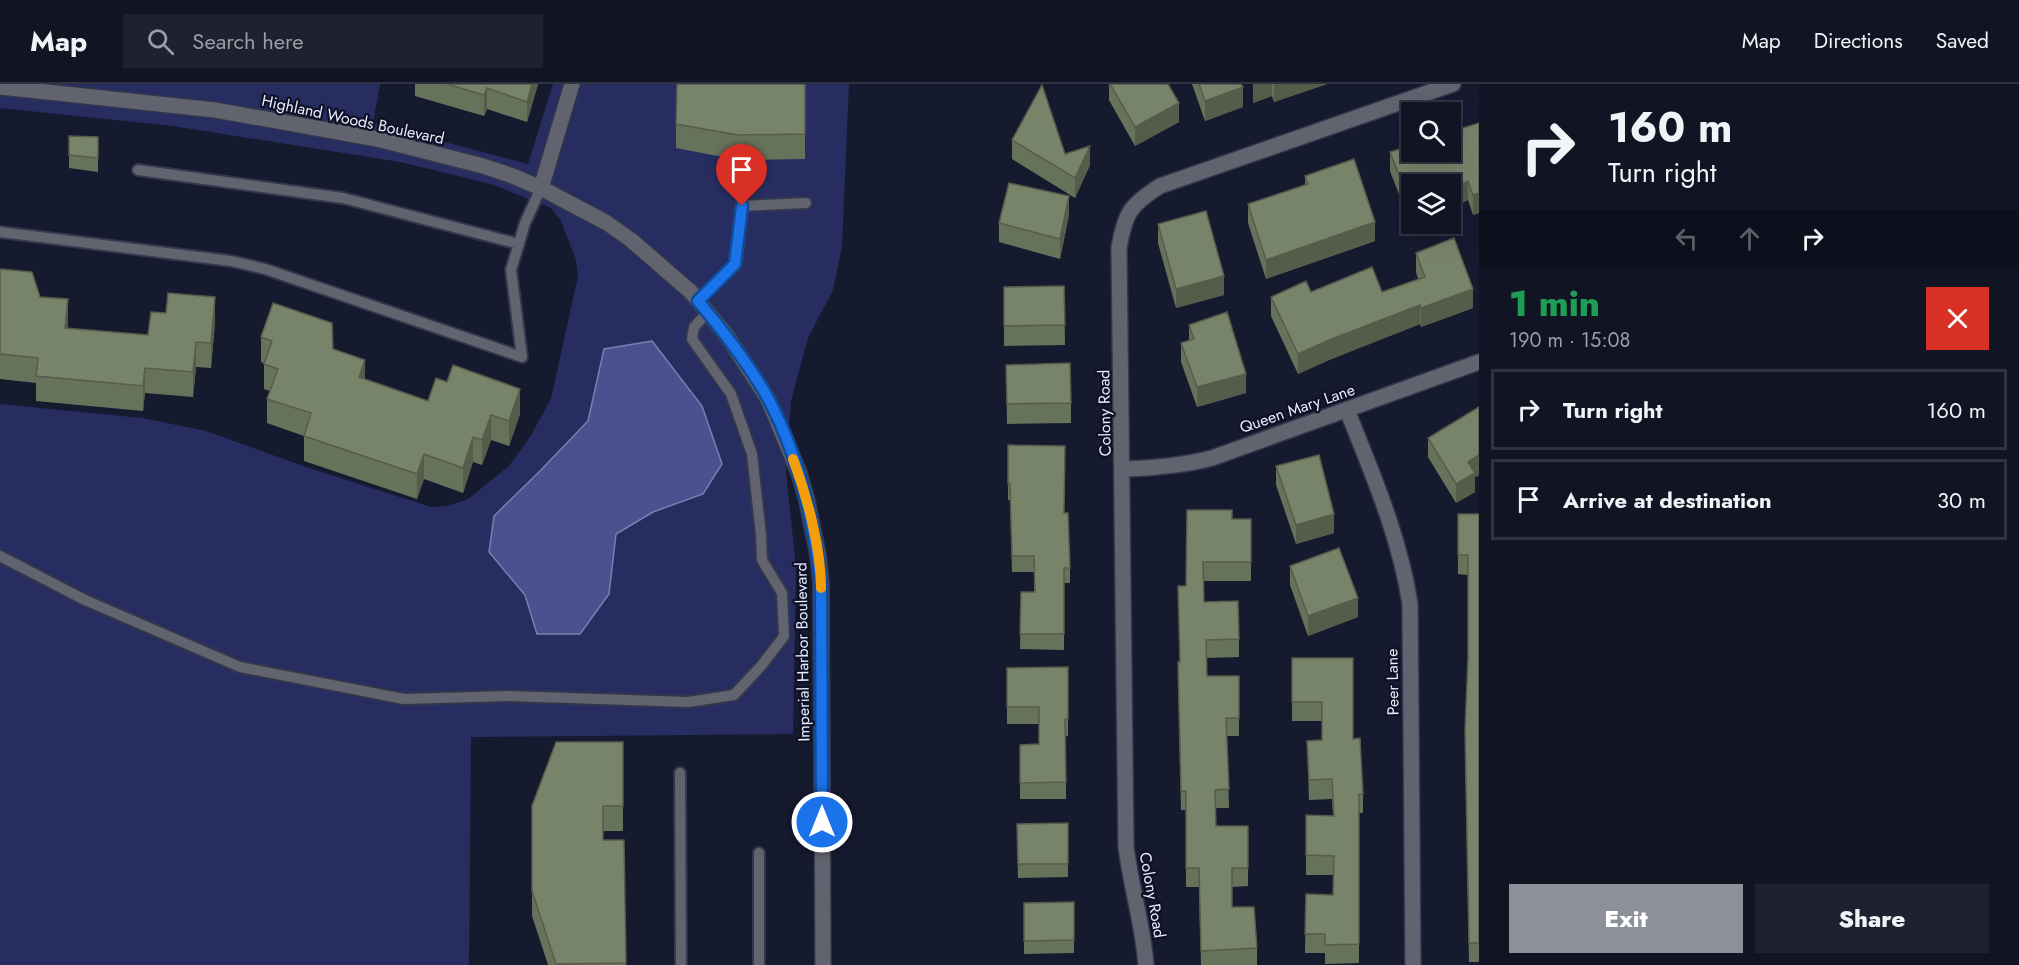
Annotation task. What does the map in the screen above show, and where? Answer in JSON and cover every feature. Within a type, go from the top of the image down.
[{"type":"street","points":[[541,188],[572,84]]},
{"type":"street","name":"Colony Road","points":[[1146,965],[1141,925],[1126,848],[1119,248],[1124,221],[1137,200],[1160,186],[1453,84]]},
{"type":"street","name":"Highland Woods Boulevard","points":[[0,87],[216,110],[377,139],[483,166],[541,188],[607,223],[670,272]]},
{"type":"street","name":"Imperial Harbor Boulevard","points":[[670,272],[727,336],[755,378],[780,423],[804,492],[818,555],[821,583],[823,965]]},
{"type":"street","name":"Queen Mary Lane","points":[[1123,469],[1186,465],[1212,458],[1479,362]]},
{"type":"street","name":"Peer Lane","points":[[1347,410],[1401,556],[1410,604],[1413,965]]},
{"type":"lane","points":[[138,170],[343,198],[519,244]]},
{"type":"lane","points":[[0,232],[231,261],[265,269],[522,357],[512,270],[525,223],[541,188]]},
{"type":"lane","points":[[0,556],[85,600],[240,668],[404,699],[509,696],[688,702],[734,695],[762,665],[784,636],[782,593],[762,561],[752,454],[730,394],[692,339],[694,327],[703,307],[735,264],[742,206],[806,203]]},
{"type":"lane","points":[[680,773],[681,965]]},
{"type":"lane","points":[[759,853],[759,965]]},
{"type":"shaded area","points":[[0,84],[380,84],[373,123],[528,164],[553,84],[849,84],[842,246],[833,290],[808,338],[791,401],[786,472],[796,567],[793,734],[471,737],[469,965],[0,965],[0,404],[142,418],[206,431],[303,466],[431,507],[448,506],[468,499],[509,466],[530,437],[551,399],[578,276],[576,260],[561,221],[551,208],[491,184],[400,162],[173,126],[0,108]]},
{"type":"shaded area","points":[[652,341],[702,406],[722,464],[703,494],[653,512],[616,534],[609,594],[580,634],[537,634],[525,595],[489,552],[494,516],[588,421],[604,349]]},
{"type":"building","points":[[447,84],[532,84],[527,102],[487,88],[484,95]]},
{"type":"building","points":[[677,84],[805,84],[805,134],[738,135],[676,124]]},
{"type":"building","points":[[1110,84],[1168,84],[1179,103],[1135,127]]},
{"type":"building","points":[[1199,84],[1241,84],[1243,87],[1205,101]]},
{"type":"building","points":[[1042,85],[1065,154],[1090,146],[1075,178],[1012,140]]},
{"type":"building","points":[[1479,123],[1479,193],[1473,195],[1468,181],[1461,185],[1461,174],[1401,174],[1401,180],[1390,152],[1401,148],[1401,162],[1461,162],[1461,129]]},
{"type":"building","points":[[69,136],[98,137],[98,158],[69,155]]},
{"type":"building","points":[[1354,159],[1375,222],[1266,260],[1248,204],[1308,184],[1305,176]]},
{"type":"building","points":[[1009,183],[1069,196],[1060,239],[999,223]]},
{"type":"building","points":[[1206,211],[1224,276],[1176,289],[1158,224]]},
{"type":"building","points":[[1454,238],[1473,289],[1421,308],[1420,305],[1298,354],[1271,297],[1306,281],[1311,292],[1372,267],[1382,292],[1425,277],[1416,253]]},
{"type":"building","points":[[0,269],[32,272],[40,297],[68,299],[65,328],[148,335],[151,312],[166,313],[168,293],[215,297],[211,343],[196,342],[193,372],[145,368],[143,386],[36,376],[38,358],[0,354]]},
{"type":"building","points":[[1064,286],[1065,325],[1004,326],[1004,287]]},
{"type":"building","points":[[273,303],[332,323],[333,349],[365,360],[359,377],[428,401],[436,378],[447,382],[453,365],[520,389],[509,421],[491,415],[482,440],[473,437],[463,468],[424,454],[417,474],[304,436],[311,413],[267,399],[278,369],[264,364],[272,341],[261,337]]},
{"type":"building","points":[[1227,312],[1246,374],[1197,387],[1181,343],[1194,339],[1189,325]]},
{"type":"building","points":[[1070,363],[1071,403],[1007,404],[1006,365]]},
{"type":"building","points":[[1479,407],[1479,455],[1468,462],[1475,473],[1456,484],[1428,438]]},
{"type":"building","points":[[1008,445],[1065,446],[1064,513],[1068,513],[1070,568],[1064,568],[1064,634],[1020,634],[1021,592],[1035,592],[1034,556],[1012,556]]},
{"type":"building","points":[[1319,455],[1334,514],[1296,525],[1276,466]]},
{"type":"building","points":[[1187,510],[1232,510],[1232,519],[1251,519],[1251,562],[1203,562],[1204,602],[1238,601],[1239,639],[1206,640],[1207,676],[1239,676],[1239,718],[1226,718],[1229,789],[1215,790],[1216,826],[1248,826],[1248,868],[1232,868],[1232,907],[1254,907],[1257,948],[1201,951],[1199,868],[1186,868],[1186,791],[1181,791],[1178,586],[1186,586]]},
{"type":"building","points":[[1458,514],[1479,514],[1479,943],[1469,943],[1465,730],[1468,555],[1458,555]]},
{"type":"building","points":[[1339,548],[1358,598],[1308,616],[1290,566]]},
{"type":"building","points":[[1292,658],[1353,658],[1353,739],[1360,738],[1363,794],[1359,794],[1359,944],[1325,945],[1325,934],[1305,934],[1306,894],[1333,895],[1334,856],[1306,855],[1306,815],[1334,816],[1332,779],[1309,780],[1307,741],[1322,740],[1322,702],[1292,702]]},
{"type":"building","points":[[1068,667],[1068,719],[1065,719],[1066,782],[1020,783],[1020,745],[1039,744],[1039,707],[1007,707],[1007,668]]},
{"type":"building","points":[[556,742],[623,742],[623,806],[603,806],[603,840],[624,840],[626,963],[556,964],[532,891],[532,806]]},
{"type":"building","points":[[1068,823],[1068,864],[1018,864],[1017,824]]},
{"type":"building","points":[[1074,902],[1074,940],[1024,941],[1024,903]]},
{"type":"slow traffic","points":[[793,459],[807,501],[818,555],[821,588]]},
{"type":"route","points":[[742,206],[735,264],[698,301],[727,336],[768,399],[780,423],[807,501],[821,583],[822,822]]}]
